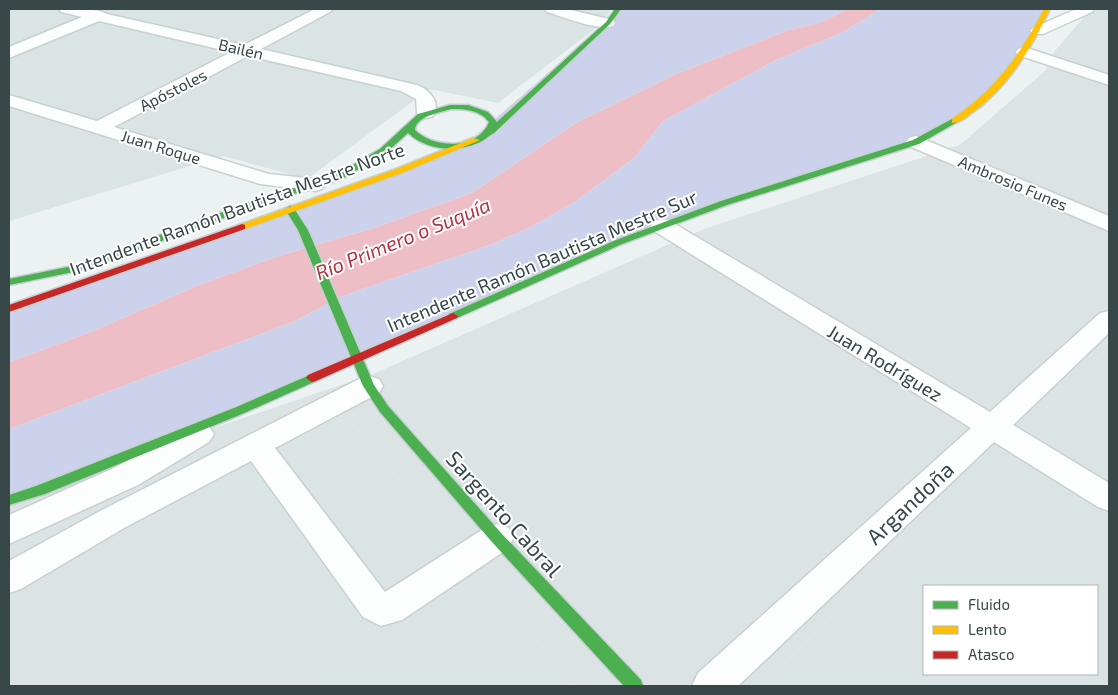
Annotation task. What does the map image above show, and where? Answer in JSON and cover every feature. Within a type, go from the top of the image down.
[{"type":"main road","points":[[412,125],[412,131],[416,137],[426,142],[452,145],[476,140],[491,131],[608,23],[618,9]]},
{"type":"main road","name":"Intendente Ramón Bautista Mestre Sur","points":[[9,500],[40,490],[238,410],[619,242],[724,203],[916,142],[946,128],[982,103],[999,88],[1038,31],[1047,9]]},
{"type":"main road","points":[[9,282],[79,268],[267,199],[315,185],[350,172],[393,143],[412,125],[414,120],[426,113],[450,107],[475,109],[491,118],[493,124],[491,131]]},
{"type":"main road","name":"Intendente Ramón Bautista Mestre Norte","points":[[9,309],[399,171],[476,140]]},
{"type":"main road","name":"Sargento Cabral","points":[[290,209],[303,230],[369,386],[384,409],[497,538],[635,686]]},
{"type":"main road","points":[[9,299],[186,247]]},
{"type":"street","name":"Bailén","points":[[66,9],[415,90],[421,93],[427,101],[426,113]]},
{"type":"street","points":[[9,53],[115,9]]},
{"type":"street","name":"Apóstoles","points":[[100,127],[325,9]]},
{"type":"street","points":[[552,9],[608,23]]},
{"type":"street","points":[[1038,31],[1087,9]]},
{"type":"street","points":[[1024,52],[1109,80]]},
{"type":"street","name":"Juan Roque","points":[[9,100],[267,180],[315,185]]},
{"type":"street","name":"Ambrosio Funes","points":[[916,142],[1109,224]]},
{"type":"street","name":"Juan Rodríguez","points":[[662,226],[1109,498]]},
{"type":"street","name":"Argandoña","points":[[711,686],[1109,319]]},
{"type":"street","points":[[9,578],[113,519],[369,386]]},
{"type":"street","points":[[9,530],[127,476],[238,410]]},
{"type":"street","points":[[256,445],[375,606],[382,610],[389,609],[497,538]]},
{"type":"shaded area","points":[[9,9],[611,9],[605,21],[498,103],[430,89],[307,179],[223,156],[9,221]]},
{"type":"shaded area","points":[[618,9],[849,9],[819,23],[786,31],[674,75],[576,123],[472,193],[377,227],[279,256],[199,285],[86,334],[9,362],[9,309],[466,144],[615,15]]},
{"type":"shaded area","points":[[880,9],[1047,9],[1038,31],[1012,71],[946,127],[724,203],[40,490],[9,500],[9,429],[295,321],[340,297],[495,243],[532,226],[573,203],[634,158],[663,121],[774,61],[843,32]]},
{"type":"shaded area","points":[[1091,9],[1109,9],[1109,70],[1054,52]]},
{"type":"shaded area","points":[[1054,52],[1109,70],[1109,347],[761,686],[575,686],[347,418],[195,489],[319,686],[9,686],[9,498],[373,374],[704,229],[960,145],[1045,71]]},
{"type":"shaded area","points":[[1109,347],[1109,686],[761,686]]},
{"type":"shaded area","points":[[347,418],[575,686],[319,686],[195,489]]},
{"type":"water","name":"Río Primero o Suquía","points":[[849,9],[880,9],[843,32],[774,61],[663,121],[634,158],[573,203],[532,226],[495,243],[340,297],[295,321],[9,429],[9,362],[86,334],[199,285],[279,256],[377,227],[472,193],[576,123],[674,75],[786,31],[819,23]]},
{"type":"traffic: fast","points":[[491,131],[608,23],[618,9]]},
{"type":"traffic: fast","points":[[450,107],[474,109],[485,113],[493,122],[490,131],[474,142],[453,146],[432,144],[418,138],[411,131],[411,125],[421,116],[450,107]]},
{"type":"traffic: fast","points":[[453,316],[619,242],[724,203],[916,142],[955,121]]},
{"type":"traffic: fast","points":[[9,282],[79,268],[267,199],[337,178],[383,151],[412,125]]},
{"type":"traffic: fast","points":[[290,209],[303,230],[357,359]]},
{"type":"traffic: fast","points":[[357,359],[369,386],[384,409],[497,538],[635,686]]},
{"type":"traffic: fast","points":[[9,500],[40,490],[238,411],[312,378]]},
{"type":"traffic: slow","points":[[955,121],[985,99],[1009,72],[1030,42],[1047,9]]},
{"type":"traffic: slow","points":[[242,227],[399,171],[476,140]]},
{"type":"traffic: jam","points":[[9,309],[242,227]]},
{"type":"traffic: jam","points":[[312,378],[453,316]]}]
